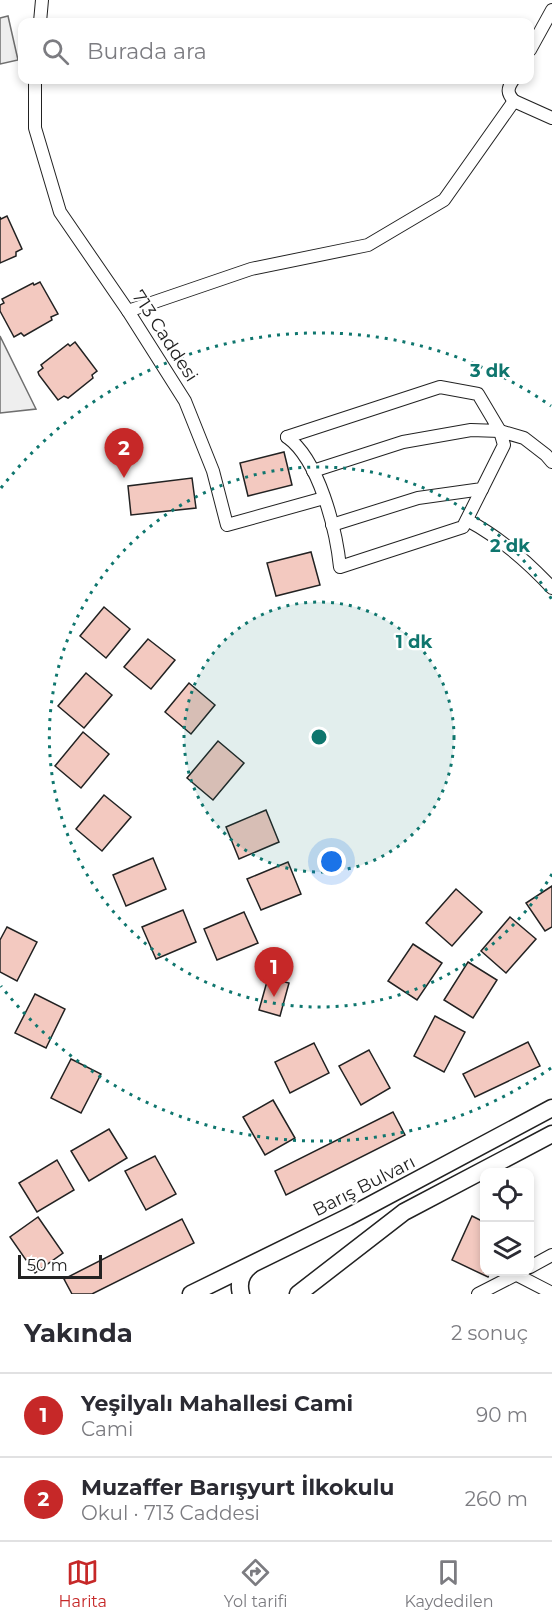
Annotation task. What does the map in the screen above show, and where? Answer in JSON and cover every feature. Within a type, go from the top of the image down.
[{"type":"main road","name":"Barış Bulvarı","points":[[191,1294],[348,1217],[552,1108]]},
{"type":"main road","points":[[298,1294],[404,1212],[552,1134]]},
{"type":"main road","points":[[241,1294],[242,1275],[253,1263]]},
{"type":"street","points":[[40,18],[42,0]]},
{"type":"street","points":[[534,43],[552,10]]},
{"type":"street","name":"713 Caddesi","points":[[34,84],[35,128],[60,212],[128,311],[185,401],[213,471],[227,525],[324,498]]},
{"type":"street","points":[[510,84],[508,95],[514,101],[552,118]]},
{"type":"street","points":[[128,311],[251,269],[368,245],[444,200],[514,101]]},
{"type":"street","points":[[440,387],[478,394],[500,431],[504,445],[464,528],[340,567],[337,542],[318,480],[313,471],[294,442],[287,437],[440,387]]},
{"type":"street","points":[[313,471],[403,442],[471,430],[500,431],[524,438],[552,462]]},
{"type":"street","points":[[332,525],[418,498],[482,489]]},
{"type":"street","points":[[467,520],[482,527],[531,565],[552,588]]},
{"type":"street","points":[[534,1265],[552,1255]]},
{"type":"street","points":[[478,1294],[512,1276]]},
{"type":"street","points":[[523,1276],[552,1293]]},
{"type":"shaded area","points":[[8,16],[18,60],[0,64],[0,18]]},
{"type":"shaded area","points":[[0,336],[36,409],[0,413]]},
{"type":"building","points":[[7,216],[22,249],[16,252],[16,256],[0,263],[0,217],[1,219]]},
{"type":"building","points":[[40,282],[58,314],[24,336],[21,333],[14,337],[0,311],[0,305],[4,303],[2,299],[33,283],[34,285]]},
{"type":"building","points":[[75,342],[97,371],[92,375],[93,378],[68,398],[64,396],[58,400],[38,372],[43,368],[41,365],[68,344],[70,346]]},
{"type":"building","points":[[284,452],[292,485],[248,496],[240,463]]},
{"type":"building","points":[[192,478],[196,508],[131,515],[128,486]]},
{"type":"building","points":[[311,552],[320,585],[276,596],[267,563]]},
{"type":"building","points":[[104,607],[130,629],[106,658],[80,636]]},
{"type":"building","points":[[148,639],[175,660],[151,689],[124,667]]},
{"type":"building","points":[[86,673],[112,695],[84,728],[58,706]]},
{"type":"building","points":[[189,683],[215,705],[191,734],[165,712]]},
{"type":"building","points":[[83,732],[109,754],[81,788],[55,766]]},
{"type":"building","points":[[218,741],[244,763],[213,800],[187,778]]},
{"type":"building","points":[[104,795],[131,817],[102,851],[76,829]]},
{"type":"building","points":[[266,810],[279,842],[239,859],[226,827]]},
{"type":"building","points":[[153,858],[166,889],[126,906],[113,875]]},
{"type":"building","points":[[288,862],[301,894],[261,910],[247,879]]},
{"type":"building","points":[[552,886],[552,927],[545,931],[526,903]]},
{"type":"building","points":[[456,889],[482,912],[452,946],[426,923]]},
{"type":"building","points":[[183,910],[196,942],[156,959],[142,927]]},
{"type":"building","points":[[244,912],[258,943],[217,960],[204,929]]},
{"type":"building","points":[[510,917],[536,939],[506,973],[481,951]]},
{"type":"building","points":[[7,927],[37,942],[17,981],[0,972],[0,940]]},
{"type":"building","points":[[413,944],[442,963],[417,1000],[388,981]]},
{"type":"building","points":[[468,962],[497,980],[473,1018],[444,1000]]},
{"type":"building","points":[[268,978],[289,983],[280,1016],[259,1010]]},
{"type":"building","points":[[35,994],[65,1009],[46,1048],[15,1033]]},
{"type":"building","points":[[435,1016],[465,1032],[444,1072],[414,1056]]},
{"type":"building","points":[[528,1042],[540,1066],[475,1097],[463,1074]]},
{"type":"building","points":[[314,1043],[329,1073],[290,1093],[275,1062]]},
{"type":"building","points":[[369,1050],[390,1088],[361,1105],[339,1066]]},
{"type":"building","points":[[71,1059],[101,1074],[81,1113],[51,1098]]},
{"type":"building","points":[[273,1100],[295,1138],[265,1155],[243,1117]]},
{"type":"building","points":[[393,1112],[405,1135],[286,1195],[275,1171]]},
{"type":"building","points":[[109,1129],[127,1158],[89,1181],[71,1151]]},
{"type":"building","points":[[155,1156],[176,1194],[146,1210],[125,1171]]},
{"type":"building","points":[[57,1160],[74,1190],[37,1212],[19,1183]]},
{"type":"building","points":[[472,1216],[480,1220],[480,1273],[452,1260]]},
{"type":"building","points":[[38,1217],[63,1253],[35,1273],[10,1237]]},
{"type":"building","points":[[182,1219],[194,1243],[92,1294],[72,1294],[64,1279]]},
{"type":"place","name":"Muzaffer Barışyurt İlkokulu","points":[[124,478]]},
{"type":"place","name":"Yeşilyalı Mahallesi Cami","points":[[274,997]]}]
